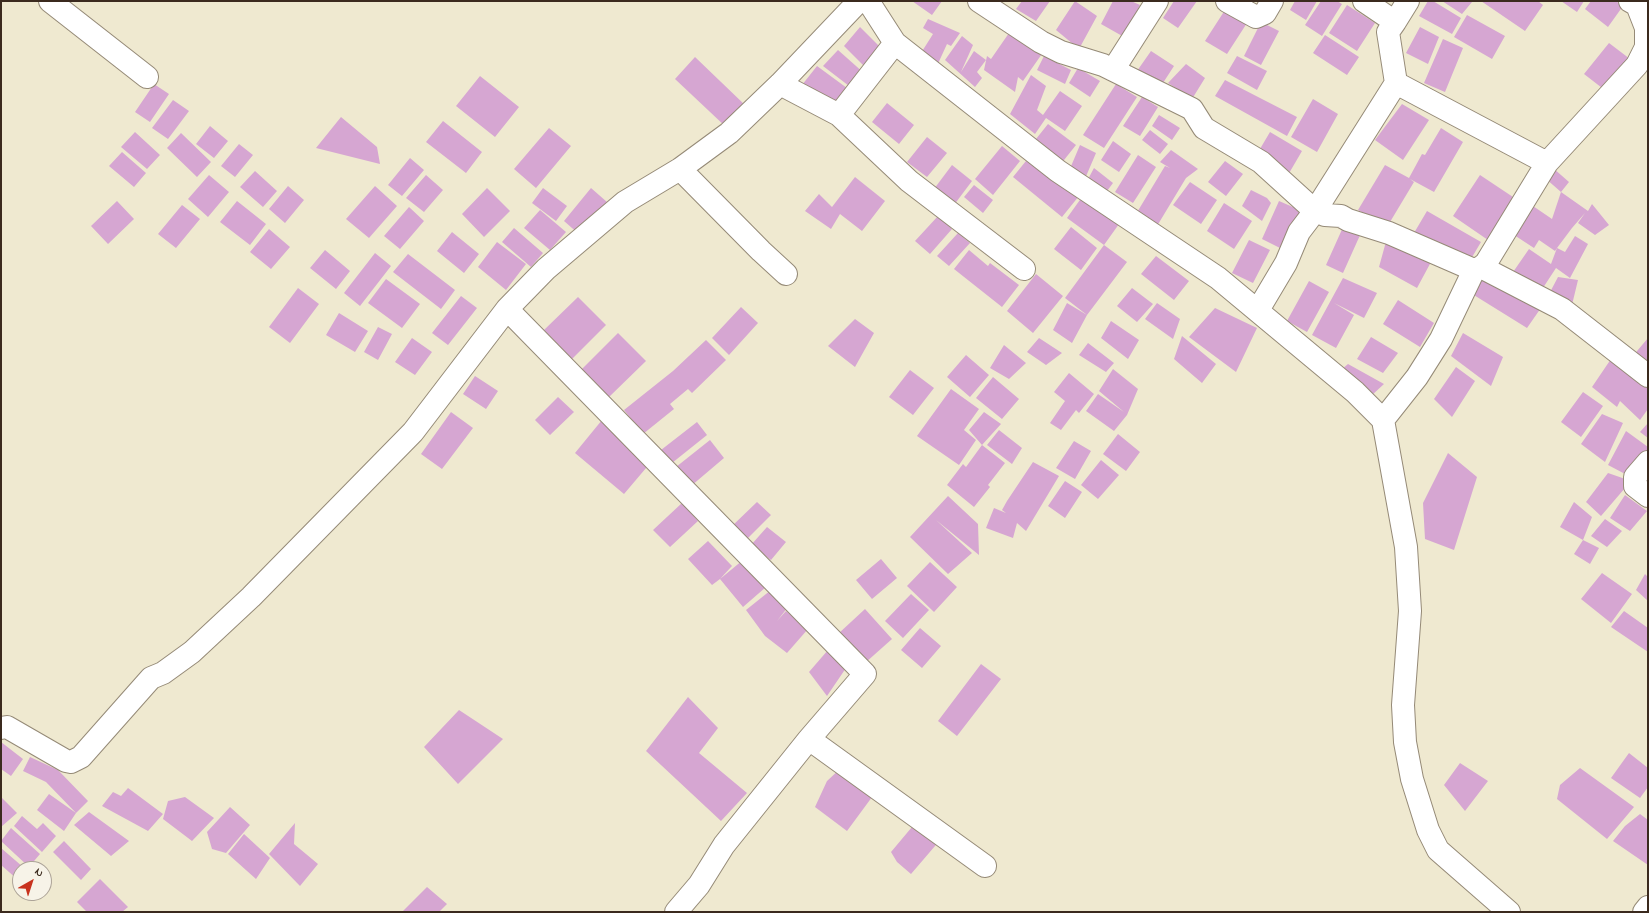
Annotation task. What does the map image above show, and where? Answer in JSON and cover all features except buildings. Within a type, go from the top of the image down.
[{"type":"street","points":[[50,1],[146,77]]},
{"type":"street","points":[[1,728],[8,728],[66,761],[71,762],[81,757],[151,678],[164,673],[192,652],[251,597],[413,432],[507,309],[546,269],[625,202],[680,169],[729,133],[780,84],[859,1]]},
{"type":"street","points":[[868,1],[895,43],[1058,171],[1218,278],[1355,392],[1383,420],[1391,452],[1406,547],[1410,611],[1402,705],[1405,742],[1412,779],[1428,830],[1438,850],[1509,912]]},
{"type":"street","points":[[979,1],[1060,52],[1103,65],[1192,109],[1204,128],[1261,162],[1315,211],[1325,215],[1341,216],[1348,220],[1389,233],[1477,269],[1562,309],[1648,376]]},
{"type":"street","points":[[1113,70],[1157,1]]},
{"type":"street","points":[[1228,1],[1256,17],[1265,13],[1272,1]]},
{"type":"street","points":[[1364,1],[1395,22]]},
{"type":"street","points":[[1258,310],[1286,263],[1299,232],[1315,211],[1396,83],[1388,32],[1408,1]]},
{"type":"street","points":[[1383,420],[1417,378],[1441,339],[1477,269],[1486,263],[1547,164],[1637,65],[1646,47],[1646,28],[1637,6],[1630,1]]},
{"type":"street","points":[[839,115],[895,43]]},
{"type":"street","points":[[1396,83],[1547,164]]},
{"type":"street","points":[[780,84],[839,115],[910,181],[1024,269]]},
{"type":"street","points":[[680,169],[761,251],[786,274]]},
{"type":"street","points":[[507,309],[865,674],[724,845],[699,885],[676,912]]},
{"type":"street","points":[[1648,462],[1635,477],[1635,486],[1648,496]]},
{"type":"street","points":[[810,739],[986,866]]},
{"type":"street","points":[[1644,912],[1648,907]]}]
